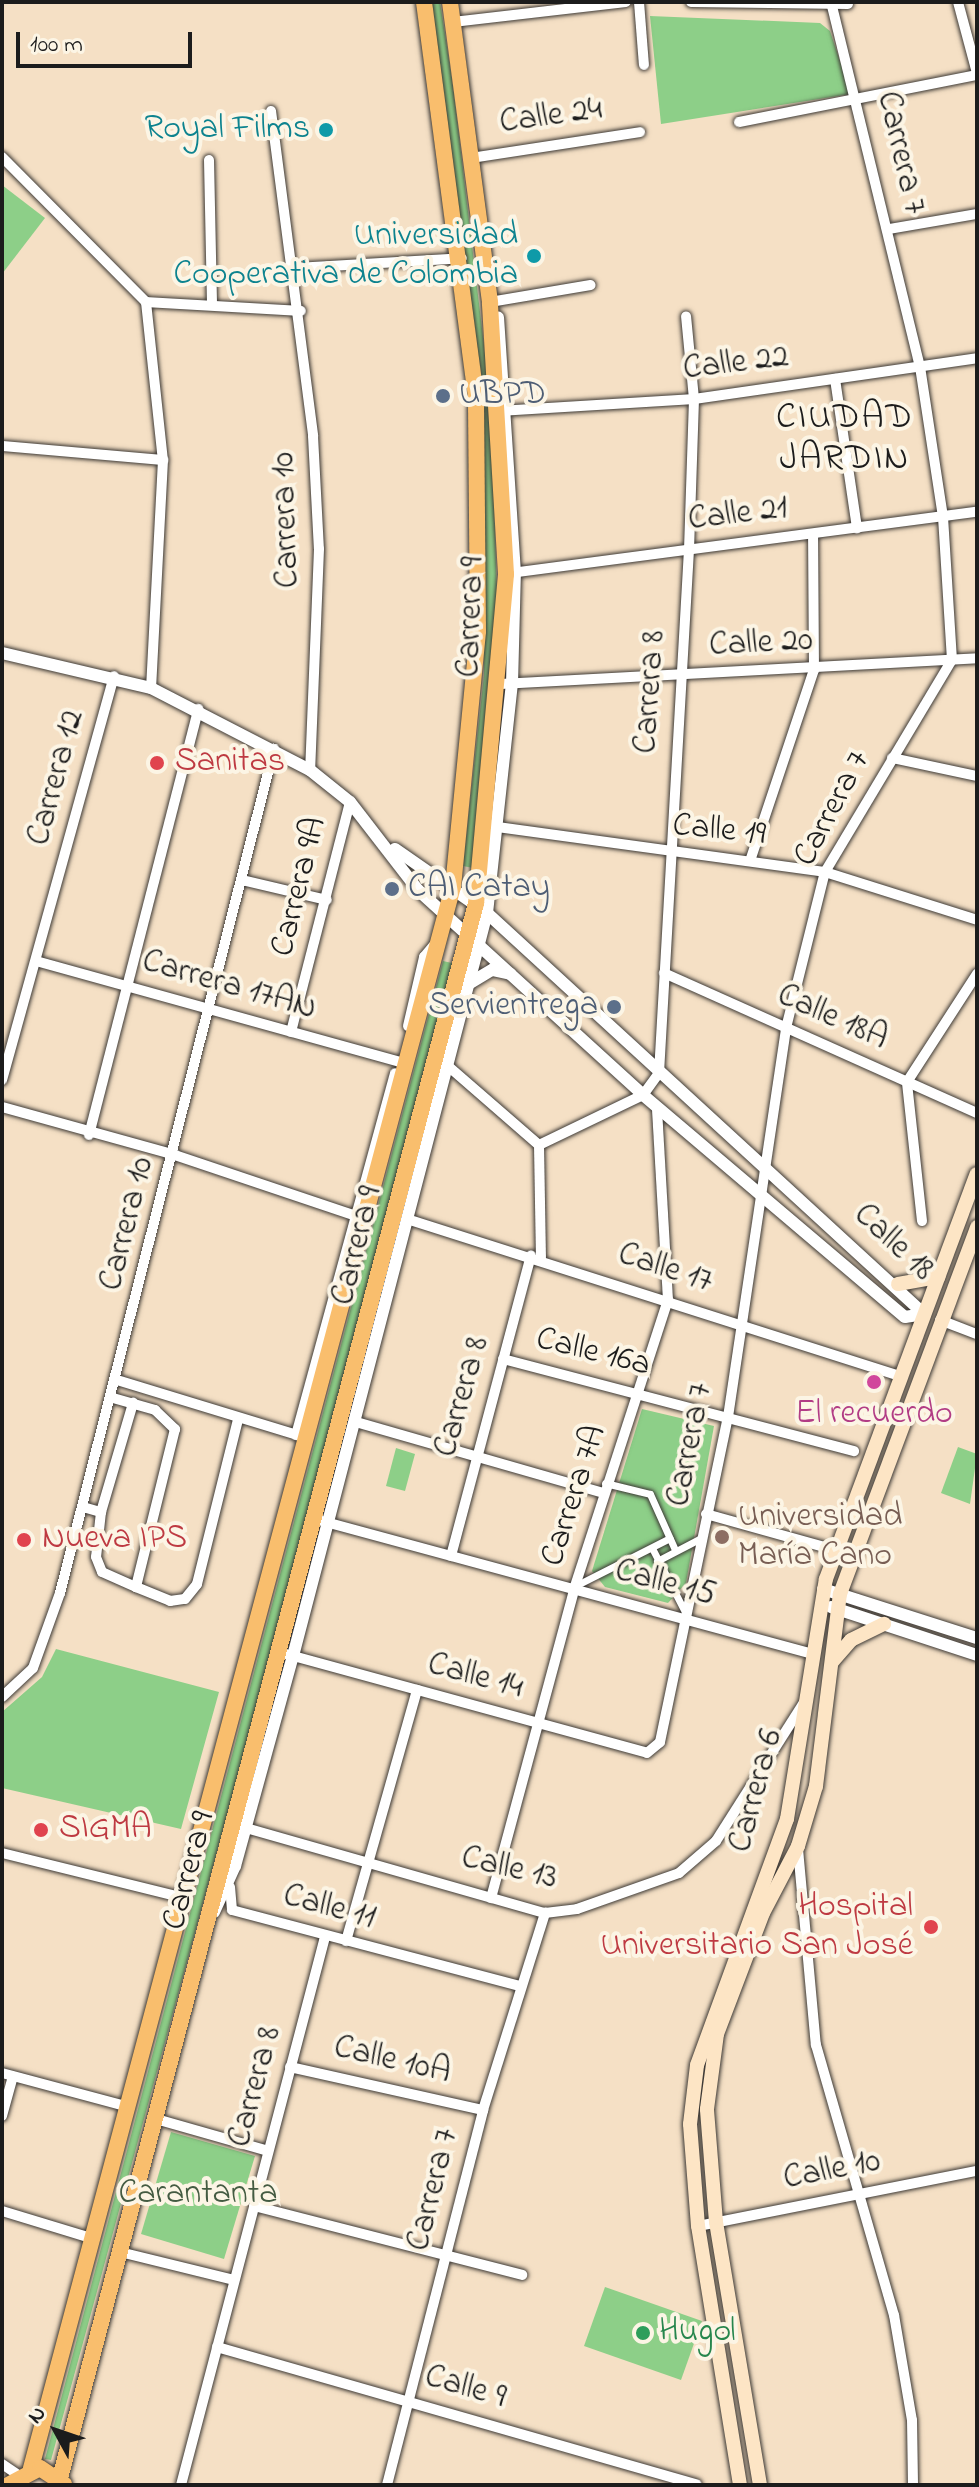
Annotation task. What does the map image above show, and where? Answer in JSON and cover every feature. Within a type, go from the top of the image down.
[{"type":"main road","name":"Carrera 9","points":[[19,2476],[94,2239],[300,1436],[453,887],[478,631],[476,397],[463,257],[424,2]]},
{"type":"main road","name":"Carrera 9","points":[[62,2481],[207,1922],[287,1655],[297,1589],[322,1521],[482,909],[506,684],[510,573],[504,411],[493,301],[456,21],[450,2]]},
{"type":"main road","name":"Carrera 6","points":[[740,2485],[698,2226],[690,2124],[697,2065],[787,1819],[811,1693],[813,1654],[822,1596],[835,1550],[977,1174]]},
{"type":"main road","name":"Carrera 6","points":[[760,2485],[716,2222],[707,2109],[717,2034],[763,1913],[798,1846],[816,1786],[838,1602],[977,1227]]},
{"type":"main road","points":[[898,1284],[938,1277]]},
{"type":"main road","points":[[297,1589],[302,1618]]},
{"type":"main road","points":[[832,1663],[851,1640],[884,1624]]},
{"type":"main road","points":[[19,2476],[62,2481]]},
{"type":"street","points":[[457,2],[456,21],[626,2]]},
{"type":"street","points":[[639,2],[644,65]]},
{"type":"street","points":[[691,2],[848,4]]},
{"type":"street","points":[[739,122],[977,74],[958,2]]},
{"type":"street","name":"Carrera 7","points":[[656,1751],[728,1417],[763,1193],[763,1165],[786,1028],[825,872],[952,660],[943,517],[920,367],[860,99],[832,4]]},
{"type":"street","name":"Carrera 10","points":[[271,111],[301,311],[319,549],[310,770]]},
{"type":"street","name":"Calle 24","points":[[474,157],[640,132]]},
{"type":"street","points":[[2,157],[146,302],[163,460],[151,688]]},
{"type":"street","points":[[209,160],[212,305]]},
{"type":"street","points":[[889,229],[977,214]]},
{"type":"street","points":[[296,268],[463,257]]},
{"type":"street","points":[[493,301],[591,285]]},
{"type":"street","points":[[146,302],[301,311]]},
{"type":"street","name":"Carrera 8","points":[[659,1073],[668,854],[689,550],[694,399],[686,316]]},
{"type":"street","name":"Calle 22","points":[[504,411],[694,399],[977,358]]},
{"type":"street","points":[[835,379],[857,528]]},
{"type":"street","points":[[2,446],[163,460]]},
{"type":"street","name":"Calle 21","points":[[510,573],[977,512]]},
{"type":"street","points":[[750,861],[814,670],[813,534]]},
{"type":"street","points":[[2,653],[114,676],[198,709],[310,770],[350,802],[389,845]]},
{"type":"street","name":"Calle 20","points":[[506,684],[814,670],[977,658]]},
{"type":"street","name":"Carrera 12","points":[[2,1080],[114,676]]},
{"type":"street","points":[[482,909],[497,827],[506,684]]},
{"type":"street","points":[[89,1135],[198,709]]},
{"type":"street","name":"Carrera 10","points":[[2,1697],[33,1668],[83,1507],[175,1155],[274,749]]},
{"type":"street","points":[[892,758],[977,776]]},
{"type":"street","name":"Carrera 9A","points":[[291,1032],[350,802]]},
{"type":"street","name":"Calle 19","points":[[497,827],[668,854],[825,872],[977,920]]},
{"type":"street","name":"Calle 18","points":[[389,845],[482,909],[659,1073],[898,1284],[924,1314]]},
{"type":"street","name":"Calle 18","points":[[389,845],[418,890],[643,1095],[763,1193],[905,1317],[924,1314]]},
{"type":"street","points":[[242,880],[327,900]]},
{"type":"street","points":[[207,1922],[235,1866],[246,1828],[287,1655],[302,1618],[322,1521],[356,1422],[410,1220],[466,989],[474,939]]},
{"type":"street","name":"Carrera 17AN","points":[[36,961],[402,1063]]},
{"type":"street","points":[[466,989],[482,973],[512,974]]},
{"type":"street","name":"Calle 18A","points":[[664,973],[977,1113]]},
{"type":"street","points":[[922,1221],[907,1082],[977,974]]},
{"type":"street","points":[[448,1066],[539,1145],[643,1095],[659,1073]]},
{"type":"street","points":[[2,1107],[89,1135],[175,1155],[359,1217]]},
{"type":"street","name":"Carrera 7A","points":[[491,1898],[604,1488],[668,1300],[657,1107]]},
{"type":"street","name":"Carrera 8","points":[[451,1556],[474,1456],[536,1256],[539,1145]]},
{"type":"street","name":"Calle 17","points":[[410,1220],[536,1256],[900,1376]]},
{"type":"street","points":[[924,1314],[977,1334]]},
{"type":"street","name":"Calle 16a","points":[[503,1359],[854,1451]]},
{"type":"street","points":[[117,1380],[238,1420],[300,1436]]},
{"type":"street","points":[[113,1398],[133,1403],[175,1429],[136,1587]]},
{"type":"street","points":[[133,1403],[101,1512],[96,1557],[102,1572],[170,1601],[185,1599],[197,1584],[238,1420]]},
{"type":"street","points":[[356,1422],[474,1456],[604,1488],[650,1494],[675,1550]]},
{"type":"street","points":[[83,1507],[101,1512]]},
{"type":"street","points":[[706,1514],[835,1550]]},
{"type":"street","name":"Calle 15","points":[[322,1521],[686,1616],[813,1654]]},
{"type":"street","points":[[575,1588],[670,1538]]},
{"type":"street","points":[[657,1561],[701,1538]]},
{"type":"street","points":[[652,1548],[686,1616]]},
{"type":"street","points":[[822,1596],[884,1624],[977,1655]]},
{"type":"street","points":[[838,1602],[977,1638]]},
{"type":"street","name":"Calle 14","points":[[287,1655],[538,1723],[656,1751]]},
{"type":"street","points":[[346,1941],[417,1690]]},
{"type":"street","name":"Calle 13","points":[[246,1828],[369,1860],[545,1913],[611,1901],[679,1873],[741,1808],[769,1748],[811,1693]]},
{"type":"street","name":"Carrera 6","points":[[798,1846],[816,2045],[855,2196],[894,2315],[912,2420],[913,2485]]},
{"type":"street","points":[[2,1853],[180,1897]]},
{"type":"street","name":"Calle 11","points":[[235,1866],[227,1907],[325,1937],[519,1986]]},
{"type":"street","name":"Carrera 7","points":[[387,2485],[483,2110],[519,1986],[545,1913]]},
{"type":"street","name":"Carrera 8","points":[[181,2485],[325,1937]]},
{"type":"street","name":"Calle 10A","points":[[290,2067],[483,2110]]},
{"type":"street","points":[[2,2116],[7,2074],[129,2107]]},
{"type":"street","points":[[156,2119],[268,2151]]},
{"type":"street","name":"Calle 10","points":[[698,2226],[977,2171]]},
{"type":"street","points":[[254,2206],[522,2275]]},
{"type":"street","points":[[2,2211],[94,2239]]},
{"type":"street","points":[[120,2252],[234,2280]]},
{"type":"street","name":"Calle 9","points":[[217,2347],[409,2401],[661,2480],[697,2485]]},
{"type":"street","points":[[2,2464],[19,2476]]},
{"type":"green space","points":[[430,2],[440,2],[453,86],[491,404],[497,595],[473,868],[463,866],[484,675],[484,404]]},
{"type":"green space","points":[[650,16],[820,23],[830,31],[851,94],[661,124]]},
{"type":"green space","points":[[2,185],[45,218],[2,274]]},
{"type":"green space","points":[[443,961],[452,963],[344,1386],[51,2460],[45,2459]]},
{"type":"green space","points":[[642,1409],[714,1426],[686,1583],[668,1603],[605,1587],[592,1571]]},
{"type":"green space","points":[[958,1447],[977,1454],[970,1504],[941,1493]]},
{"type":"green space","points":[[396,1448],[415,1454],[405,1491],[386,1486]]},
{"type":"green space","points":[[56,1649],[219,1692],[181,1829],[2,1788],[2,1712],[42,1677]]},
{"type":"green space","name":"Carantanta","points":[[171,2132],[255,2156],[224,2259],[141,2234]]},
{"type":"green space","name":"Hugol","points":[[605,2287],[702,2321],[681,2380],[584,2346]]},
{"type":"place","name":"Royal Films","points":[[326,130]]},
{"type":"place","name":"Universidad Cooperativa de Colombia","points":[[534,256]]},
{"type":"place","name":"UBPD","points":[[443,396]]},
{"type":"place","name":"Sanitas","points":[[157,763]]},
{"type":"place","name":"CAI Catay","points":[[392,889]]},
{"type":"place","name":"Servientrega","points":[[614,1007]]},
{"type":"place","name":"El recuerdo","points":[[874,1382]]},
{"type":"place","name":"Universidad María Cano","points":[[722,1537]]},
{"type":"place","name":"Nueva IPS","points":[[24,1540]]},
{"type":"place","name":"SIGMA","points":[[41,1830]]},
{"type":"place","name":"Hospital Universitario San José","points":[[931,1927]]},
{"type":"place","name":"Hugol","points":[[643,2333]]},
{"type":"district","name":"CIUDAD JARDIN","points":[[845,438]]}]
